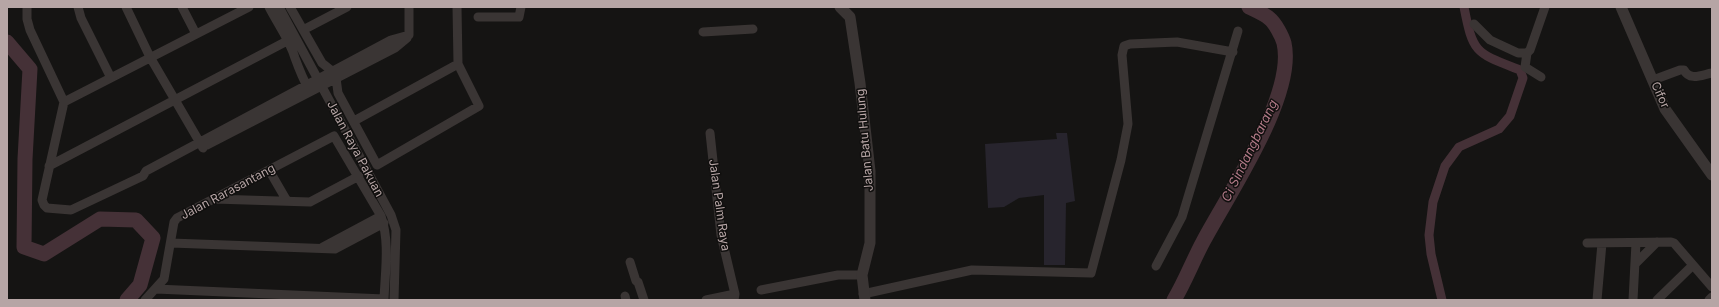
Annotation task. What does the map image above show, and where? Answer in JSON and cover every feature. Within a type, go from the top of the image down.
[{"type":"street","points":[[27,7],[27,19],[30,30],[64,102],[48,166],[42,200],[47,208],[71,210],[143,176],[146,171],[201,145],[320,82],[391,40],[410,35],[408,7]]},
{"type":"street","points":[[78,7],[81,18],[110,78]]},
{"type":"street","points":[[126,7],[150,57],[201,145]]},
{"type":"street","points":[[182,7],[196,34]]},
{"type":"street","points":[[64,102],[249,7]]},
{"type":"street","points":[[268,7],[287,41],[308,88]]},
{"type":"street","name":"Jalan Raya Pakuan","points":[[279,7],[391,216],[396,230],[394,300]]},
{"type":"street","points":[[290,7],[322,63],[334,74],[338,93],[377,165],[479,106],[458,64],[457,7]]},
{"type":"street","points":[[303,30],[347,7]]},
{"type":"street","points":[[478,17],[519,17],[521,7]]},
{"type":"street","name":"Jalan Batu Hulung","points":[[840,7],[850,17],[860,83],[870,171],[870,243],[862,275],[864,297]]},
{"type":"street","points":[[1541,77],[1526,67],[1527,53],[1535,40],[1545,7]]},
{"type":"street","name":"Cifor","points":[[1621,7],[1665,109],[1712,175]]},
{"type":"street","points":[[1474,24],[1490,40],[1518,54],[1527,53]]},
{"type":"street","points":[[703,32],[754,29]]},
{"type":"street","points":[[1156,266],[1182,217],[1238,32]]},
{"type":"street","points":[[48,166],[287,41]]},
{"type":"street","points":[[864,297],[972,270],[1091,273],[1121,160],[1128,124],[1122,55],[1124,46],[1130,44],[1177,42],[1233,52]]},
{"type":"street","points":[[354,121],[458,64]]},
{"type":"street","points":[[1653,80],[1680,70],[1684,70],[1687,75],[1691,77],[1712,73]]},
{"type":"street","name":"Jalan Palm Raya","points":[[710,133],[721,235],[734,297]]},
{"type":"street","name":"Jalan Rarasantang","points":[[145,300],[164,279],[174,222],[177,218],[334,136],[359,176]]},
{"type":"street","points":[[269,170],[287,201]]},
{"type":"street","points":[[156,289],[384,299],[387,237],[383,219],[359,176],[310,202],[214,199]]},
{"type":"street","points":[[171,242],[323,247],[335,249],[383,219]]},
{"type":"street","points":[[1586,243],[1636,243],[1666,241],[1674,243],[1712,287]]},
{"type":"street","points":[[1635,264],[1657,242]]},
{"type":"street","points":[[1597,300],[1602,243]]},
{"type":"street","points":[[1633,300],[1636,243]]},
{"type":"street","points":[[630,262],[644,300]]},
{"type":"street","points":[[1658,300],[1693,265]]},
{"type":"street","points":[[761,290],[838,275],[862,275]]},
{"type":"street","points":[[706,300],[734,297]]},
{"type":"street","points":[[1709,300],[1712,297]]},
{"type":"shaded area","points":[[1056,133],[1067,133],[1075,201],[1066,203],[1065,265],[1044,265],[1044,195],[1019,198],[1004,207],[988,208],[985,144],[1057,139]]},
{"type":"waterway","name":"Ci Sindangbarang","points":[[1174,300],[1204,240],[1258,143],[1271,116],[1280,89],[1285,64],[1283,40],[1272,21],[1265,15],[1249,7]]},
{"type":"waterway","points":[[1442,300],[1431,254],[1429,235],[1433,202],[1445,166],[1459,147],[1499,129],[1510,116],[1523,78],[1520,70],[1494,60],[1479,50],[1470,34],[1464,7]]},
{"type":"waterway","points":[[7,42],[30,69],[25,159],[24,247],[44,254],[100,219],[136,220],[153,238],[140,285],[127,300]]}]
